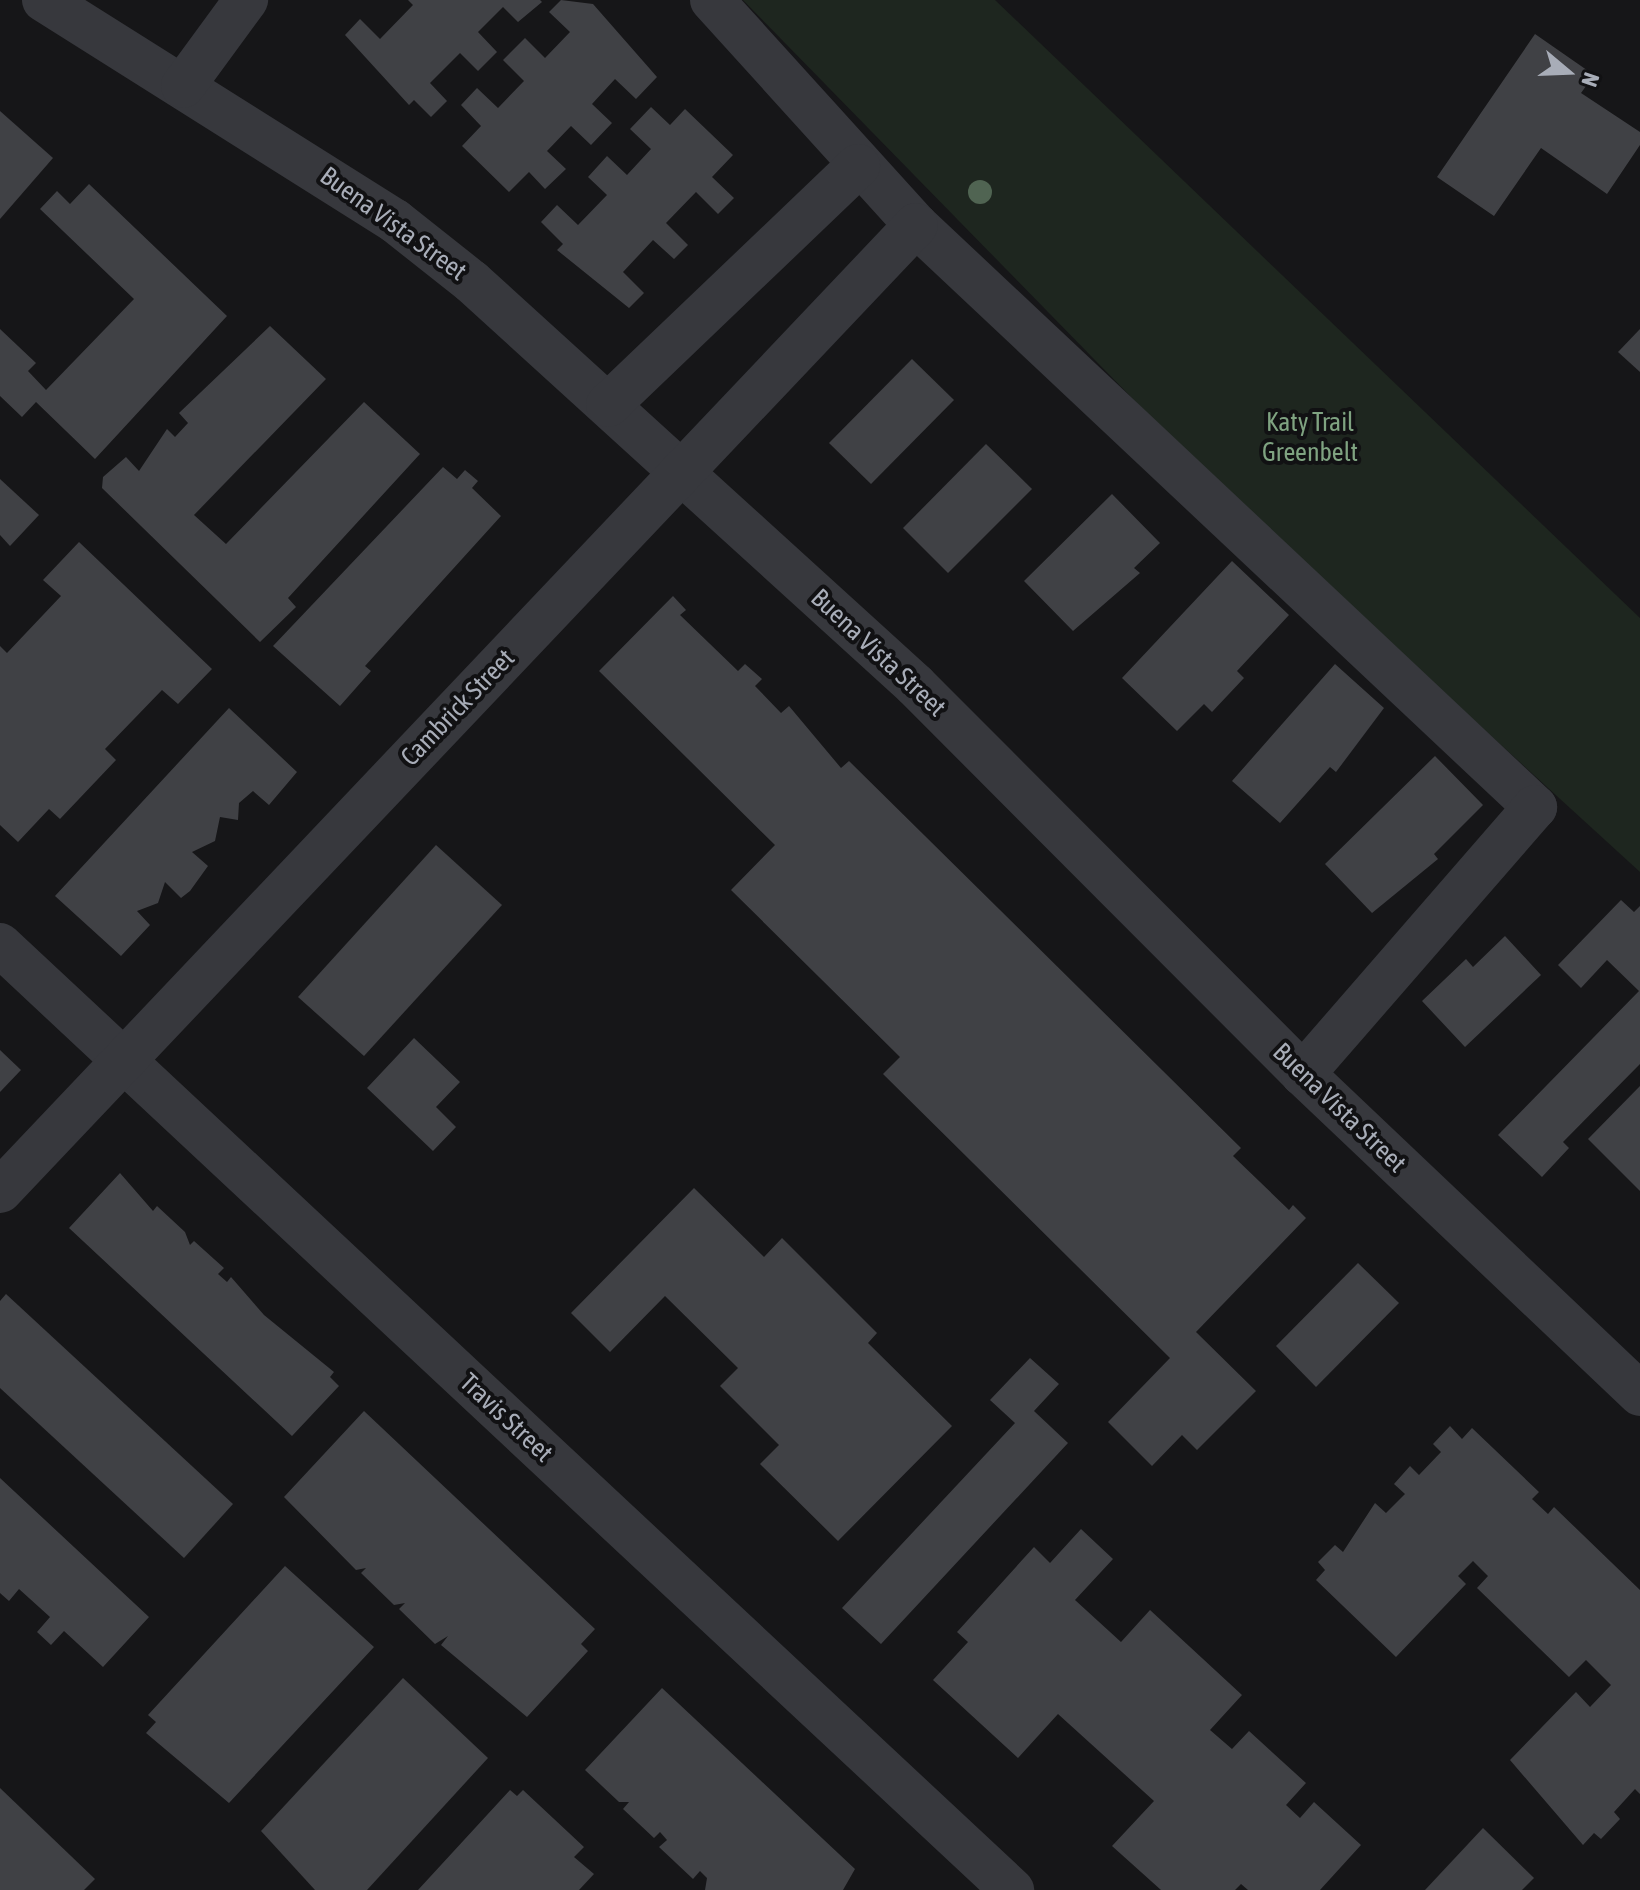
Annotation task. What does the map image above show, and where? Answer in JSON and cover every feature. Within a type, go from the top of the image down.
[{"type":"street","name":"Buena Vista Street","points":[[44,0],[395,221],[608,405],[915,685],[1303,1074],[1640,1394]]},
{"type":"street","points":[[183,86],[246,0]]},
{"type":"street","points":[[712,0],[858,166],[916,225],[1535,807],[1303,1074]]},
{"type":"street","points":[[608,405],[858,166]]},
{"type":"street","name":"Cambrick Street","points":[[0,1191],[916,225]]},
{"type":"street","name":"Travis Street","points":[[0,945],[1012,1890]]},
{"type":"green space","name":"Katy Trail Greenbelt","points":[[743,0],[995,0],[1640,618],[1640,872],[1219,487]]},
{"type":"building","points":[[408,0],[542,2],[518,22],[503,7],[478,32],[497,52],[478,71],[460,53],[430,83],[447,101],[431,117],[414,100],[409,105],[345,35],[360,19],[380,39],[413,5]]},
{"type":"building","points":[[561,0],[593,4],[657,77],[636,99],[615,79],[592,104],[612,123],[591,145],[571,126],[547,151],[566,169],[545,189],[529,172],[509,192],[462,146],[481,126],[461,105],[477,88],[498,108],[524,81],[503,60],[525,38],[545,58],[570,32],[549,12]]},
{"type":"building","points":[[1535,34],[1594,75],[1581,93],[1640,132],[1640,145],[1607,194],[1541,148],[1494,216],[1437,177]]},
{"type":"building","points":[[651,107],[670,125],[685,109],[733,155],[712,177],[734,198],[718,214],[696,192],[666,223],[688,245],[674,259],[653,240],[623,272],[644,293],[629,308],[557,250],[563,244],[541,222],[557,205],[578,225],[607,195],[588,177],[607,156],[627,175],[651,149],[630,129]]},
{"type":"building","points":[[0,111],[53,158],[0,219]]},
{"type":"building","points":[[89,184],[227,316],[95,459],[36,402],[22,417],[0,396],[0,329],[36,363],[28,371],[46,390],[134,299],[40,209],[57,191],[70,204]]},
{"type":"building","points":[[270,326],[326,379],[194,515],[226,544],[364,402],[420,454],[288,598],[296,607],[260,642],[102,488],[103,477],[126,457],[139,471],[167,429],[175,437],[188,423],[179,413]]},
{"type":"building","points":[[1640,329],[1640,372],[1618,352]]},
{"type":"building","points":[[912,359],[954,400],[871,484],[829,443]]},
{"type":"building","points":[[986,444],[1032,489],[948,573],[903,528]]},
{"type":"building","points":[[443,467],[457,479],[465,470],[478,481],[472,488],[501,516],[365,666],[371,671],[340,706],[273,646]]},
{"type":"building","points":[[0,479],[39,515],[10,546],[0,535]]},
{"type":"building","points":[[1112,494],[1160,543],[1134,568],[1140,573],[1073,631],[1024,581]]},
{"type":"building","points":[[79,542],[212,669],[178,704],[162,690],[105,749],[116,760],[60,819],[49,809],[18,842],[0,825],[0,646],[7,653],[61,596],[43,580]]},
{"type":"building","points":[[1232,561],[1289,615],[1237,671],[1244,678],[1212,712],[1204,704],[1177,731],[1122,678]]},
{"type":"building","points":[[673,596],[686,610],[680,615],[738,671],[745,664],[762,679],[755,686],[781,713],[789,706],[841,768],[849,761],[1241,1148],[1233,1156],[1289,1210],[1293,1205],[1306,1218],[1196,1332],[1256,1391],[1197,1450],[1182,1435],[1152,1466],[1108,1422],[1170,1358],[883,1074],[900,1057],[731,890],[775,845],[599,671]]},
{"type":"building","points":[[1335,664],[1384,708],[1336,772],[1330,767],[1280,823],[1232,781]]},
{"type":"building","points":[[229,708],[297,772],[269,805],[253,791],[239,803],[238,820],[220,817],[215,841],[192,852],[208,866],[181,898],[165,882],[158,903],[137,911],[150,925],[121,956],[55,896]]},
{"type":"building","points":[[1435,756],[1483,805],[1434,854],[1438,859],[1372,913],[1325,864]]},
{"type":"building","points":[[436,845],[502,905],[364,1056],[298,997]]},
{"type":"building","points":[[1621,900],[1634,912],[1640,906],[1640,1064],[1563,1142],[1569,1148],[1542,1177],[1498,1135],[1639,991],[1607,960],[1581,988],[1558,965]]},
{"type":"building","points":[[1505,936],[1541,975],[1465,1047],[1422,1001],[1466,959],[1473,967]]},
{"type":"building","points":[[414,1038],[460,1082],[436,1107],[456,1127],[433,1151],[367,1088]]},
{"type":"building","points":[[0,1050],[21,1070],[0,1092]]},
{"type":"building","points":[[1640,1086],[1640,1191],[1588,1139]]},
{"type":"building","points":[[120,1173],[153,1211],[157,1206],[185,1232],[190,1245],[194,1241],[224,1268],[218,1274],[227,1282],[231,1277],[264,1315],[334,1372],[330,1377],[339,1386],[292,1436],[69,1228]]},
{"type":"building","points":[[694,1188],[764,1257],[782,1238],[877,1333],[868,1343],[952,1426],[838,1541],[760,1464],[779,1445],[720,1386],[738,1368],[665,1296],[610,1352],[571,1313]]},
{"type":"building","points":[[1358,1263],[1399,1303],[1316,1387],[1276,1346]]},
{"type":"building","points":[[6,1294],[233,1504],[184,1558],[0,1388],[0,1301]]},
{"type":"building","points":[[1030,1358],[1059,1384],[1034,1411],[1068,1443],[881,1644],[842,1608],[1015,1423],[990,1400]]},
{"type":"building","points":[[364,1411],[595,1629],[581,1644],[588,1651],[527,1717],[441,1645],[448,1636],[435,1644],[399,1609],[405,1603],[394,1605],[361,1573],[366,1568],[356,1570],[284,1497]]},
{"type":"building","points":[[1450,1426],[1462,1439],[1472,1428],[1539,1492],[1532,1499],[1548,1514],[1554,1507],[1640,1590],[1640,1794],[1635,1789],[1614,1812],[1620,1819],[1601,1839],[1594,1833],[1583,1845],[1510,1760],[1576,1692],[1590,1707],[1611,1685],[1586,1660],[1569,1677],[1477,1588],[1488,1576],[1473,1561],[1458,1576],[1466,1584],[1396,1657],[1316,1580],[1325,1570],[1318,1562],[1335,1545],[1343,1552],[1375,1503],[1386,1513],[1405,1494],[1394,1484],[1410,1466],[1419,1475],[1441,1452],[1433,1444]]},
{"type":"building","points":[[0,1478],[149,1617],[103,1667],[64,1631],[51,1645],[37,1632],[50,1617],[19,1589],[9,1601],[0,1593]]},
{"type":"building","points":[[1081,1529],[1113,1559],[1075,1600],[1121,1642],[1150,1610],[1242,1695],[1210,1730],[1232,1749],[1249,1731],[1306,1783],[1286,1805],[1300,1818],[1314,1802],[1361,1845],[1320,1890],[1248,1890],[1241,1884],[1235,1890],[1161,1890],[1112,1846],[1154,1801],[1058,1714],[1018,1758],[933,1680],[968,1642],[957,1632],[1034,1547],[1050,1563]]},
{"type":"building","points":[[285,1566],[374,1647],[229,1803],[146,1733],[156,1722],[148,1715]]},
{"type":"building","points":[[403,1678],[488,1758],[367,1890],[315,1890],[261,1831]]},
{"type":"building","points":[[662,1688],[855,1869],[843,1890],[705,1890],[707,1878],[700,1871],[693,1879],[659,1847],[667,1840],[660,1832],[654,1838],[623,1809],[629,1802],[619,1802],[585,1770]]},
{"type":"building","points":[[0,1788],[95,1879],[84,1890],[0,1890]]},
{"type":"building","points":[[510,1790],[517,1796],[523,1790],[584,1847],[574,1857],[594,1874],[579,1890],[418,1890]]},
{"type":"building","points":[[1483,1828],[1534,1878],[1522,1890],[1425,1890]]}]
